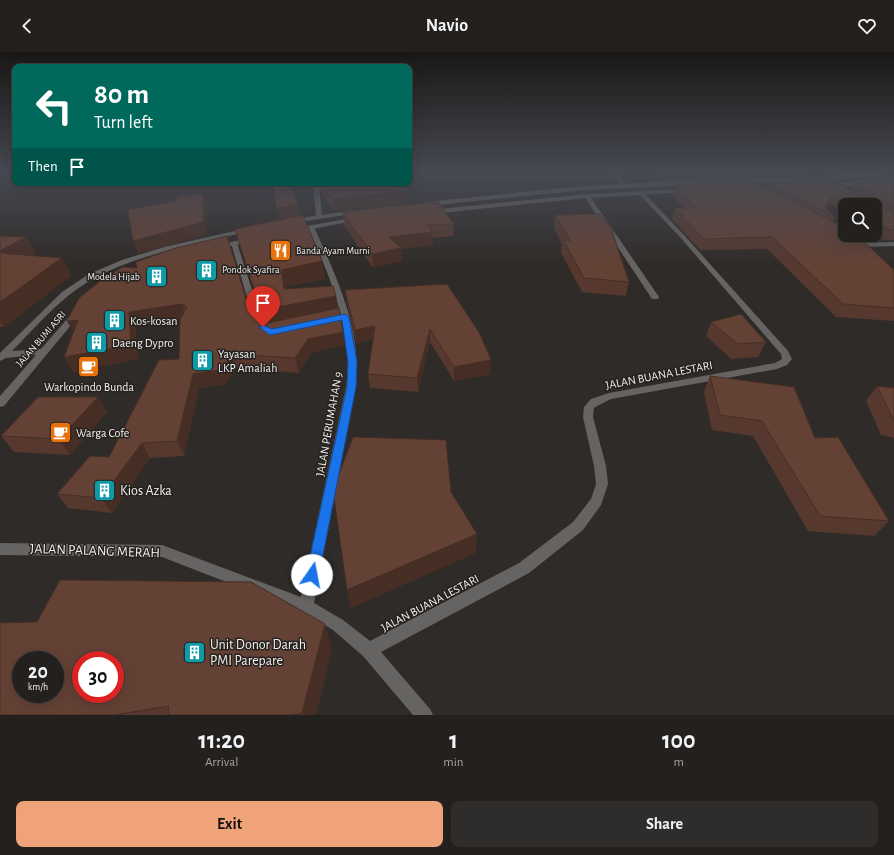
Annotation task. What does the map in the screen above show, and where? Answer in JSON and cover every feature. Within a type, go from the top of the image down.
[{"type":"street","points":[[318,204],[319,216]]},
{"type":"street","points":[[417,205],[427,204]]},
{"type":"street","points":[[421,212],[505,204]]},
{"type":"street","points":[[592,204],[655,297]]},
{"type":"street","name":"JALAN BUANA LESTARI","points":[[369,650],[524,568],[578,526],[597,501],[602,484],[600,466],[588,417],[589,407],[595,402],[609,396],[777,366],[784,363],[787,358],[785,353],[651,204]]},
{"type":"street","points":[[289,222],[319,216],[363,211]]},
{"type":"street","points":[[288,232],[363,218]]},
{"type":"street","name":"JALAN PERUMAHAN 9","points":[[306,606],[351,387],[353,362],[342,318],[337,286],[311,227]]},
{"type":"street","name":"JALAN BUMI ASRI","points":[[2,356],[64,294],[92,276],[125,262],[167,248],[259,228]]},
{"type":"street","points":[[208,249],[257,238]]},
{"type":"street","points":[[234,243],[258,321],[265,330],[270,332]]},
{"type":"street","points":[[868,255],[854,243],[894,244]]},
{"type":"street","name":"JALAN BUMI ASRI","points":[[0,402],[42,352],[83,308]]},
{"type":"street","points":[[2,356],[42,352]]},
{"type":"street","name":"JALAN PALANG MERAH","points":[[0,549],[162,551],[306,606],[338,625],[369,650],[424,715]]},
{"type":"building","points":[[160,204],[203,204],[203,222],[133,241],[128,210]]},
{"type":"building","points":[[276,204],[298,204],[276,208]]},
{"type":"building","points":[[416,204],[439,204],[454,224],[428,225],[432,232],[389,237],[401,248],[372,254],[343,213],[381,207]]},
{"type":"building","points":[[693,204],[797,204],[838,224],[838,242],[864,242],[894,270],[894,308],[843,304],[772,237],[704,239],[675,208],[697,208]]},
{"type":"building","points":[[810,204],[827,204],[824,207],[836,217]]},
{"type":"building","points":[[882,207],[894,213],[894,230],[889,230],[882,226]]},
{"type":"building","points":[[600,214],[611,228],[629,282],[584,278],[563,240],[570,241],[555,215]]},
{"type":"building","points":[[303,215],[322,261],[282,270],[284,289],[333,286],[336,296],[267,309],[258,302],[235,229]]},
{"type":"building","points":[[0,236],[26,237],[0,251]]},
{"type":"building","points":[[227,236],[249,308],[257,319],[267,323],[339,308],[343,332],[308,339],[295,358],[233,354],[220,370],[193,374],[177,441],[142,443],[101,498],[57,494],[90,456],[109,457],[159,360],[179,359],[180,320],[187,307],[182,304],[129,312],[131,345],[64,357],[78,320],[67,321],[79,298],[104,278],[123,267],[137,268],[136,262],[176,248]]},
{"type":"building","points":[[0,253],[62,258],[0,302]]},
{"type":"building","points":[[447,284],[480,334],[491,360],[454,367],[430,329],[417,378],[368,374],[375,326],[355,330],[345,290]]},
{"type":"building","points":[[741,314],[766,342],[738,344],[711,322]]},
{"type":"building","points":[[710,376],[794,387],[815,438],[838,437],[889,521],[820,516],[762,421],[720,415]]},
{"type":"building","points":[[877,386],[894,388],[894,420],[893,419]]},
{"type":"building","points":[[38,397],[98,397],[59,439],[1,436]]},
{"type":"building","points":[[353,437],[446,440],[451,492],[477,534],[347,590],[333,490]]},
{"type":"building","name":"Unit Donor Darah PMI Parepare","points":[[60,580],[251,582],[325,624],[302,713],[291,715],[168,715],[169,706],[114,715],[0,715],[0,623],[37,622]]},
{"type":"place","name":"Banda Ayam Murni","points":[[281,251]]},
{"type":"place","name":"Pondok Syafira","points":[[206,270]]},
{"type":"place","name":"Modela Hijab","points":[[156,277]]},
{"type":"place","name":"Kos-kosan","points":[[114,321]]},
{"type":"place","name":"Daeng Dypro","points":[[96,343]]},
{"type":"place","name":"Yayasan LKP Amaliah","points":[[203,361]]},
{"type":"place","name":"Warkopindo Bunda","points":[[89,366]]},
{"type":"place","name":"Warga Cofe","points":[[60,433]]},
{"type":"place","name":"Kios Azka","points":[[105,491]]},
{"type":"place","name":"Unit Donor Darah PMI Parepare","points":[[194,653]]},
{"type":"route","points":[[263,327],[265,330],[270,332],[345,317],[351,344],[353,362],[351,387],[312,575]]}]
